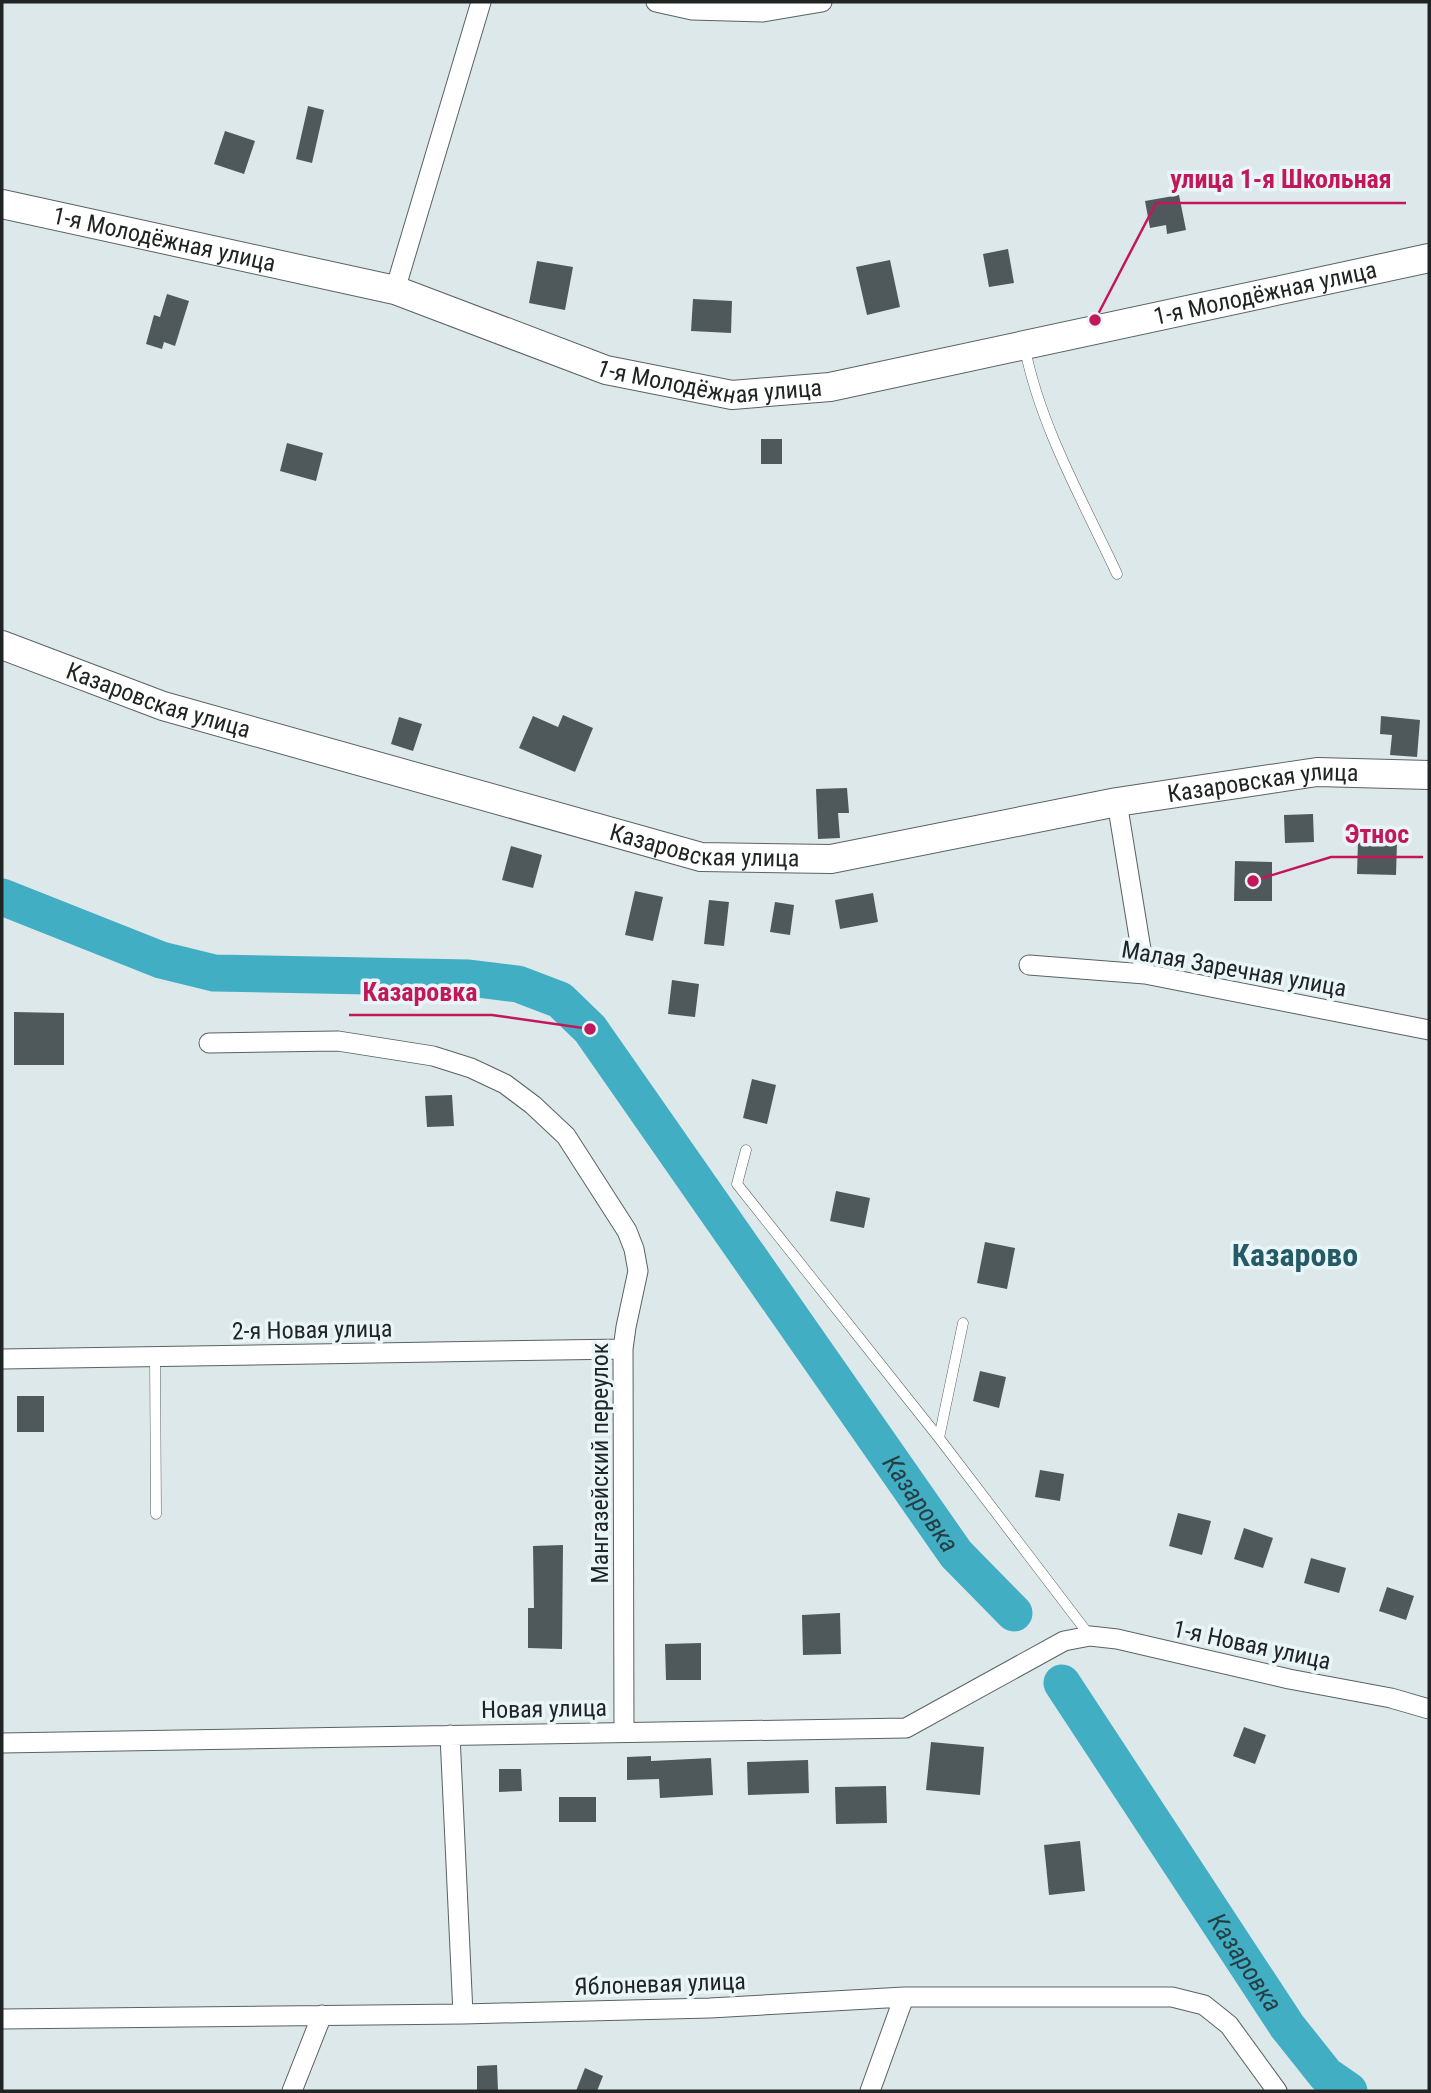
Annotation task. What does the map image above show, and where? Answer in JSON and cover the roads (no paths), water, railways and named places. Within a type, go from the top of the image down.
[{"type":"street","points":[[395,290],[481,2]]},
{"type":"street","points":[[656,2],[763,12],[822,2]]},
{"type":"street","name":"1-я Молодёжная улица","points":[[2,204],[395,290],[606,370],[732,395],[831,387],[1429,258]]},
{"type":"street","name":"Казаровская улица","points":[[2,645],[163,706],[701,857],[831,859],[1117,802],[1317,772],[1429,775]]},
{"type":"street","points":[[1117,802],[1145,974]]},
{"type":"street","name":"Малая Заречная улица","points":[[1029,965],[1145,974],[1429,1031]]},
{"type":"street","name":"Мангазейский переулок","points":[[208,1043],[338,1041],[433,1056],[471,1068],[505,1084],[533,1105],[566,1136],[627,1231],[638,1271],[623,1349],[624,1732]]},
{"type":"street","name":"2-я Новая улица","points":[[2,1359],[623,1349]]},
{"type":"street","name":"1-я Новая улица","points":[[1064,1641],[1090,1636],[1117,1639],[1289,1679],[1391,1698],[1429,1709]]},
{"type":"street","name":"Новая улица","points":[[2,1743],[906,1728],[1064,1641]]},
{"type":"street","points":[[450,1735],[463,2014]]},
{"type":"street","points":[[870,2091],[904,1997]]},
{"type":"street","name":"Яблоневая улица","points":[[2,2019],[463,2014],[710,2008],[904,1997],[1172,1997],[1204,2005],[1229,2025],[1278,2091]]},
{"type":"street","points":[[292,2091],[322,2015]]},
{"type":"lane","points":[[1024,345],[1030,375],[1049,429],[1117,574]]},
{"type":"lane","points":[[746,1150],[737,1184],[939,1438],[1090,1636]]},
{"type":"lane","points":[[939,1438],[963,1323]]},
{"type":"lane","points":[[155,1356],[156,1514]]},
{"type":"waterway","name":"Казаровка","points":[[2,897],[161,960],[214,973],[469,978],[518,984],[560,1000],[590,1029],[956,1554],[1014,1613]]},
{"type":"waterway","name":"Казаровка","points":[[1062,1683],[1287,2026],[1326,2075],[1349,2091]]},
{"type":"place","name":"улица 1-я Школьная","points":[[1095,320]]},
{"type":"place","name":"Этнос","points":[[1253,881]]},
{"type":"place","name":"Казаровка","points":[[590,1029]]},
{"type":"district","name":"Казарово","points":[[1295,1255]]}]
